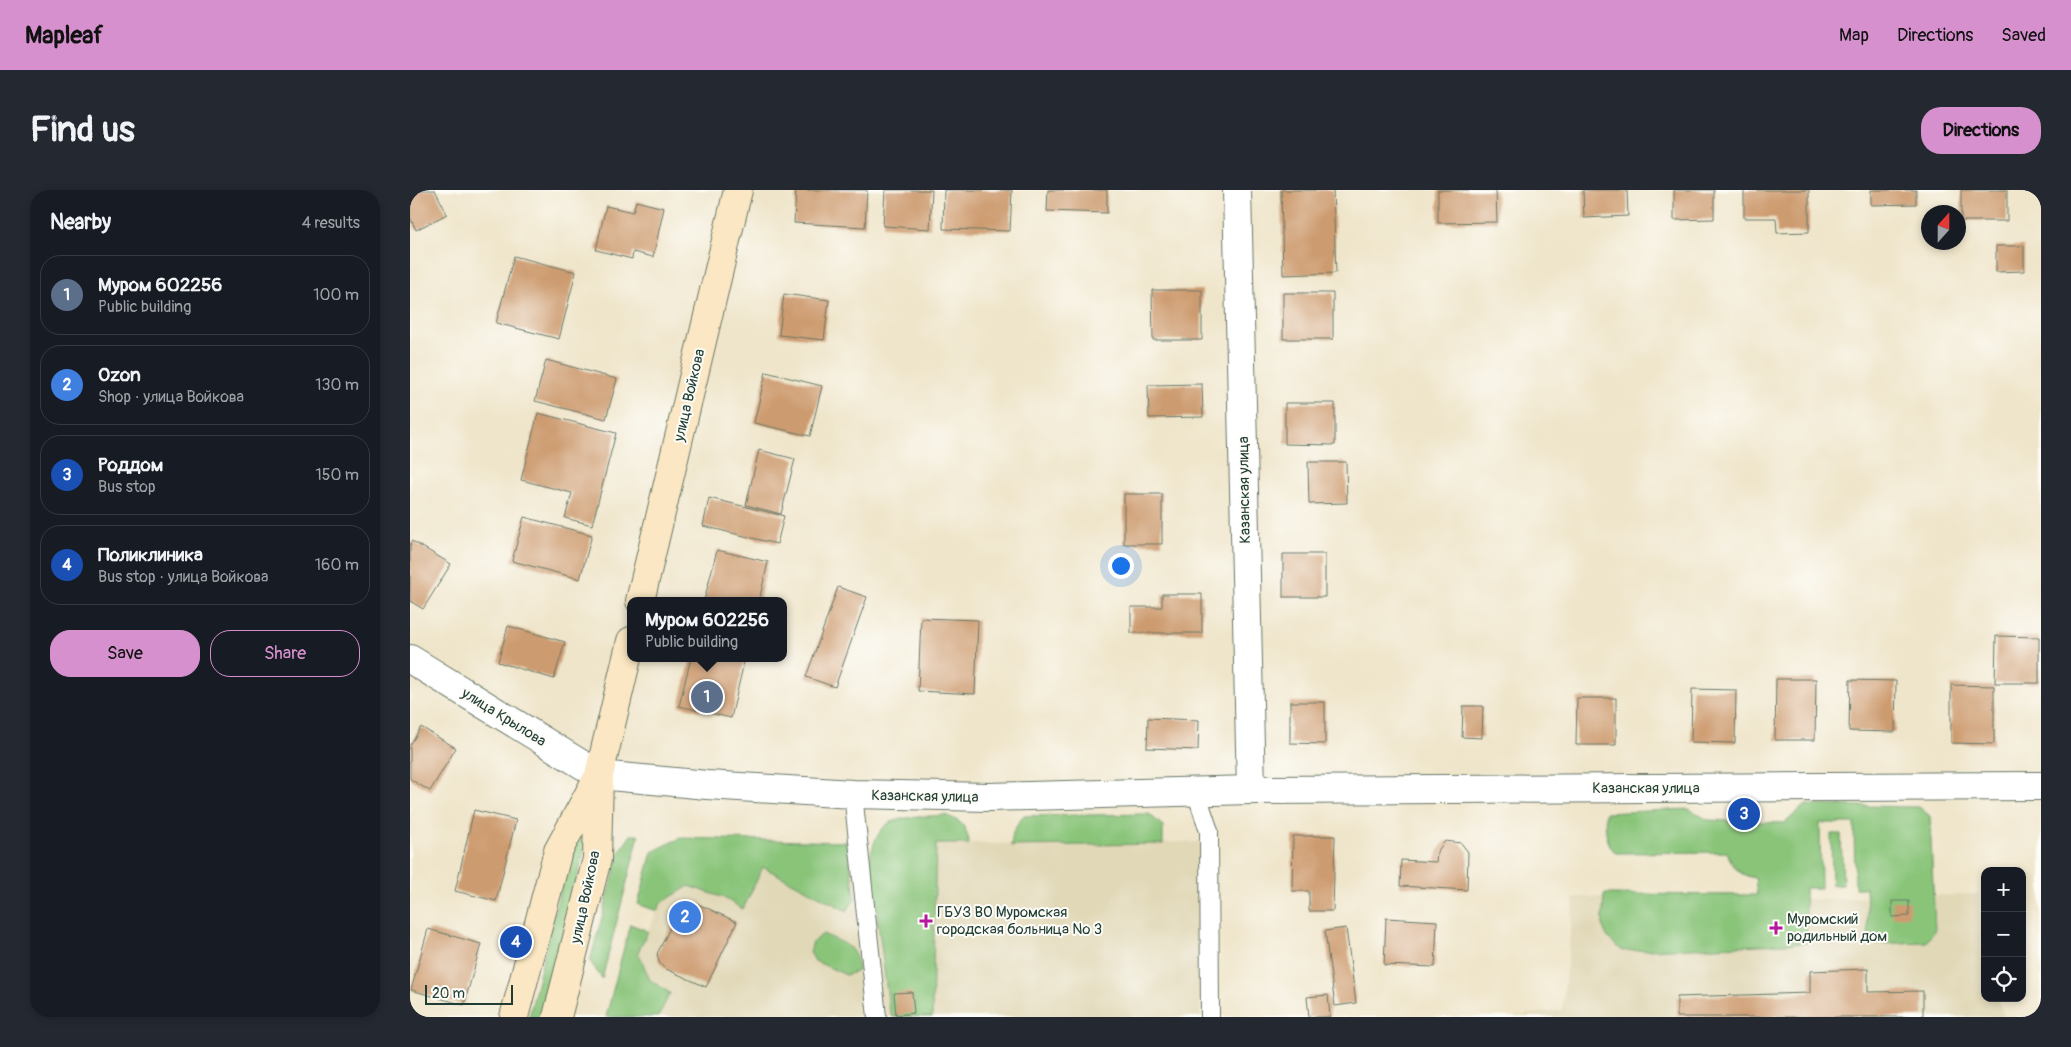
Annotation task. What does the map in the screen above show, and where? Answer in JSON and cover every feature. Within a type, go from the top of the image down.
[{"type":"main road","name":"улица Войкова","points":[[641,597],[738,190]]},
{"type":"main road","name":"улица Войкова","points":[[557,1017],[597,859],[599,775],[627,658]]},
{"type":"main road","name":"улица Войкова","points":[[514,1017],[558,851],[599,775]]},
{"type":"street","name":"Казанская улица","points":[[1237,190],[1251,790]]},
{"type":"street","name":"улица Крылова","points":[[410,659],[599,775]]},
{"type":"street","name":"Казанская улица","points":[[599,775],[707,785],[853,794],[989,797],[1251,790],[2041,786]]},
{"type":"lane","points":[[1196,792],[1209,831],[1210,1017]]},
{"type":"lane","points":[[853,794],[877,1017]]},
{"type":"shaded area","name":"ГБУЗ ВО Муромская городская больница № 3","points":[[931,842],[1014,844],[1201,842],[1200,1017],[658,1017],[670,993],[649,980],[638,952],[661,903],[751,843],[839,861],[888,861]]},
{"type":"shaded area","name":"Муромский родильный дом","points":[[1979,894],[1981,1002],[1998,1002],[2004,1017],[1512,1017],[1562,1010],[1574,897],[1826,899]]},
{"type":"green space","points":[[1805,805],[1919,807],[1930,816],[1935,931],[1926,942],[1869,944],[1866,888],[1855,888],[1854,823],[1820,823],[1821,888],[1805,888],[1807,943],[1623,951],[1605,933],[1603,927],[1604,894],[1757,895],[1755,878],[1744,875],[1737,870],[1727,852],[1616,853],[1609,844],[1605,813],[1689,809],[1708,820],[1785,823]]},
{"type":"green space","points":[[1149,814],[1163,826],[1163,844],[1011,846],[1013,832],[1023,816]]},
{"type":"green space","points":[[945,815],[955,819],[965,828],[969,844],[936,844],[932,1017],[892,1017],[889,1008],[870,860],[872,849],[883,828],[893,821]]},
{"type":"green space","points":[[579,825],[588,836],[542,1017],[529,1017],[574,832]]},
{"type":"green space","points":[[1831,834],[1841,834],[1843,885],[1832,885]]},
{"type":"green space","points":[[631,835],[639,835],[602,979],[590,961],[620,851]]},
{"type":"green space","points":[[680,838],[847,842],[855,898],[847,911],[763,867],[743,909],[724,898],[689,886],[661,903],[657,911],[638,904],[652,852]]},
{"type":"green space","points":[[630,924],[648,931],[638,952],[650,980],[670,993],[658,1017],[606,1017]]},
{"type":"green space","points":[[823,934],[843,943],[852,950],[857,962],[858,971],[846,975],[815,961],[810,952],[813,942]]},
{"type":"building","points":[[410,190],[435,190],[447,214],[416,230],[410,217]]},
{"type":"building","points":[[796,190],[867,190],[865,227],[794,223]]},
{"type":"building","points":[[885,190],[932,190],[930,229],[883,226]]},
{"type":"building","points":[[944,190],[1012,190],[1010,231],[943,229]]},
{"type":"building","points":[[1048,190],[1107,190],[1107,213],[1047,211]]},
{"type":"building","points":[[1281,190],[1333,190],[1336,273],[1283,275]]},
{"type":"building","points":[[1438,190],[1496,190],[1497,222],[1438,223]]},
{"type":"building","points":[[1583,190],[1627,190],[1628,216],[1584,218]]},
{"type":"building","points":[[1674,190],[1714,190],[1714,219],[1674,220]]},
{"type":"building","points":[[1744,190],[1809,190],[1809,232],[1777,233],[1776,218],[1744,218]]},
{"type":"building","points":[[1871,190],[1916,190],[1916,204],[1871,205]]},
{"type":"building","points":[[1961,190],[2007,190],[2007,221],[1966,221],[1966,205],[1961,205]]},
{"type":"building","points":[[636,201],[664,208],[653,257],[633,252],[632,259],[596,250],[606,206],[633,212]]},
{"type":"building","points":[[1996,246],[2024,246],[2024,271],[1996,272]]},
{"type":"building","points":[[514,256],[576,272],[559,339],[496,323]]},
{"type":"building","points":[[1152,290],[1202,290],[1202,340],[1153,340]]},
{"type":"building","points":[[1283,293],[1333,293],[1333,339],[1283,339]]},
{"type":"building","points":[[784,294],[829,300],[824,340],[779,335]]},
{"type":"building","points":[[546,360],[617,379],[606,419],[535,401]]},
{"type":"building","points":[[766,372],[822,386],[810,436],[754,423]]},
{"type":"building","points":[[1202,384],[1203,417],[1149,418],[1148,385]]},
{"type":"building","points":[[1285,403],[1335,403],[1335,445],[1285,444]]},
{"type":"building","points":[[538,413],[616,433],[592,525],[565,518],[572,493],[521,480]]},
{"type":"building","points":[[759,450],[795,459],[781,514],[746,505]]},
{"type":"building","points":[[1308,462],[1346,462],[1347,503],[1309,504]]},
{"type":"building","points":[[1124,494],[1162,494],[1162,544],[1124,544]]},
{"type":"building","points":[[709,498],[784,516],[777,544],[703,526]]},
{"type":"building","points":[[524,517],[592,535],[580,579],[512,561]]},
{"type":"building","points":[[412,541],[451,564],[423,609],[410,601],[410,545]]},
{"type":"building","points":[[717,550],[768,562],[760,597],[705,597]]},
{"type":"building","points":[[1283,554],[1325,554],[1325,597],[1283,597]]},
{"type":"building","points":[[838,587],[867,597],[835,687],[806,677]]},
{"type":"building","points":[[1162,594],[1202,594],[1202,633],[1131,633],[1131,607],[1162,607]]},
{"type":"building","points":[[921,618],[978,620],[975,694],[918,691]]},
{"type":"building","points":[[508,626],[565,642],[554,679],[498,662]]},
{"type":"building","points":[[1996,636],[2039,637],[2039,683],[1995,683]]},
{"type":"building","points":[[690,662],[744,662],[731,718],[679,706]]},
{"type":"building","points":[[1776,679],[1816,679],[1815,740],[1775,740]]},
{"type":"building","points":[[1850,680],[1896,681],[1895,732],[1849,731]]},
{"type":"building","points":[[1951,685],[1994,686],[1994,744],[1951,743]]},
{"type":"building","points":[[1692,689],[1736,690],[1735,743],[1691,742]]},
{"type":"building","points":[[1577,698],[1616,698],[1616,745],[1576,745]]},
{"type":"building","points":[[1290,702],[1325,702],[1325,744],[1290,743]]},
{"type":"building","points":[[1463,706],[1483,706],[1482,738],[1462,737]]},
{"type":"building","points":[[1148,718],[1199,720],[1198,750],[1147,748]]},
{"type":"building","points":[[421,727],[456,748],[430,791],[410,779],[410,745]]},
{"type":"building","points":[[474,810],[516,820],[496,901],[455,891]]},
{"type":"building","points":[[1293,836],[1335,836],[1333,911],[1309,911],[1309,891],[1292,891]]},
{"type":"building","points":[[1445,841],[1461,843],[1468,852],[1467,890],[1400,886],[1401,860],[1436,862],[1437,852]]},
{"type":"building","points":[[1892,901],[1909,901],[1909,916],[1892,917]]},
{"type":"building","points":[[684,903],[696,903],[737,922],[706,987],[664,968],[659,962],[657,954]]},
{"type":"building","points":[[1386,918],[1437,921],[1435,967],[1384,965]]},
{"type":"building","points":[[1346,928],[1356,1003],[1335,1006],[1325,931]]},
{"type":"building","points":[[428,929],[481,944],[464,1005],[411,990]]},
{"type":"building","points":[[1868,969],[1868,992],[1923,991],[1923,1017],[1677,1017],[1677,997],[1810,993],[1810,971]]},
{"type":"building","points":[[912,992],[914,1013],[896,1015],[894,993]]},
{"type":"building","points":[[1328,995],[1330,1017],[1309,1017],[1307,997]]},
{"type":"place","name":"Муром 602256","points":[[707,697]]},
{"type":"place","name":"Роддом","points":[[1744,814]]},
{"type":"place","name":"Ozon","points":[[685,917]]},
{"type":"place","name":"ГБУЗ ВО Муромская городская больница № 3","points":[[926,921]]},
{"type":"place","name":"Муромский родильный дом","points":[[1776,928]]},
{"type":"place","name":"Поликлиника","points":[[516,942]]}]
